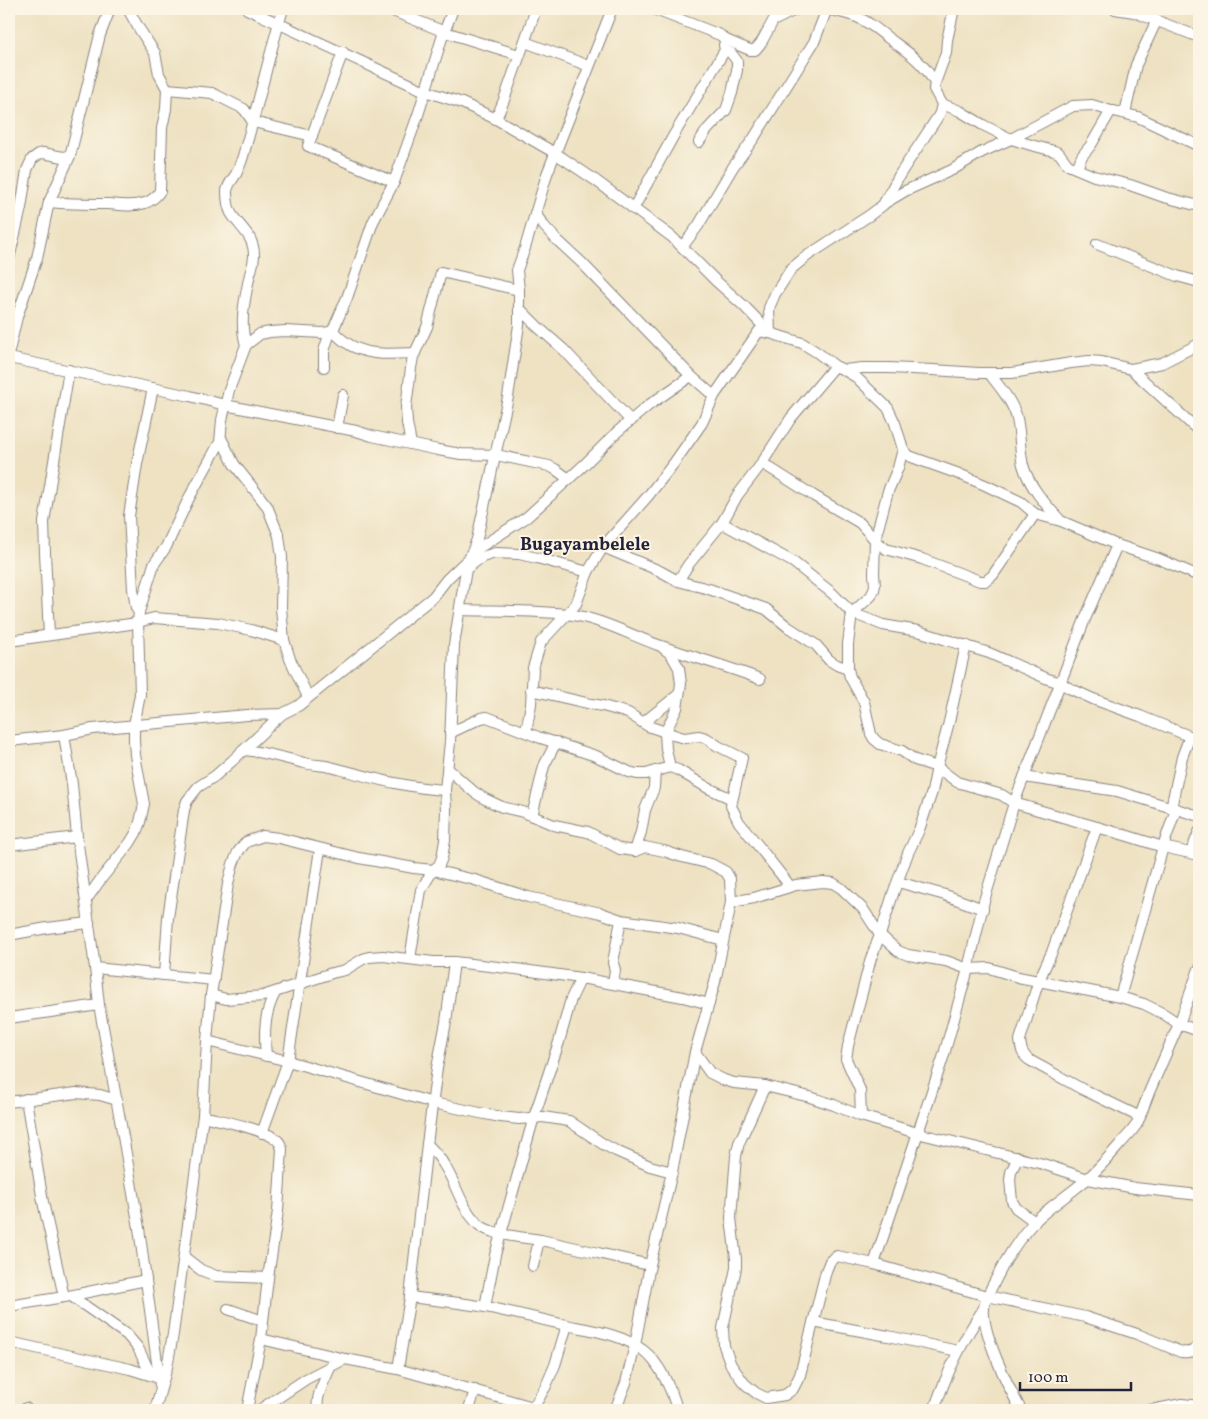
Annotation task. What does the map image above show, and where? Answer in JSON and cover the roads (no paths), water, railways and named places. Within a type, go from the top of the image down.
[{"type":"street","points":[[9,351],[37,258],[49,202],[70,156],[100,35],[110,9]]},
{"type":"street","points":[[49,202],[128,206],[145,203],[157,196],[160,191],[162,128],[166,109],[167,89],[159,74],[155,53],[128,9]]},
{"type":"street","points":[[247,9],[425,91],[496,119],[555,153],[648,218],[683,246],[770,333]]},
{"type":"street","points":[[246,346],[242,335],[242,317],[254,255],[253,246],[246,230],[231,213],[228,202],[228,190],[241,162],[283,9]]},
{"type":"street","points":[[388,9],[444,32],[519,56]]},
{"type":"street","points":[[324,367],[325,347],[347,298],[373,222],[394,182],[453,9]]},
{"type":"street","points":[[496,119],[536,9]]},
{"type":"street","points":[[410,959],[421,890],[433,870],[439,865],[445,840],[445,790],[448,769],[454,646],[466,569],[477,539],[508,397],[518,337],[519,290],[517,270],[547,174],[612,9]]},
{"type":"street","points":[[653,9],[724,37],[725,45],[737,61],[732,93],[726,110],[707,130],[699,142]]},
{"type":"street","points":[[725,45],[755,50],[773,21],[797,9]]},
{"type":"street","points":[[683,246],[698,226],[729,174],[758,132],[814,42],[827,9],[855,16],[867,22],[914,56],[927,70],[934,83]]},
{"type":"street","points":[[883,204],[900,174],[940,113],[942,104],[934,89],[934,83],[946,53],[954,9]]},
{"type":"street","points":[[1115,9],[1134,12],[1199,36]]},
{"type":"street","points":[[1125,113],[1136,65],[1155,24],[1155,20]]},
{"type":"street","points":[[525,42],[589,66]]},
{"type":"street","points":[[633,209],[725,45]]},
{"type":"street","points":[[343,52],[308,146],[394,182]]},
{"type":"street","points":[[167,89],[212,93],[244,109],[253,122],[312,136]]},
{"type":"street","points":[[942,104],[960,111],[1012,139],[1054,151],[1062,156],[1068,164],[1094,176],[1199,206]]},
{"type":"street","points":[[770,333],[769,308],[775,294],[791,269],[807,256],[870,216],[883,204],[904,191],[952,170],[982,152],[1012,139],[1073,106],[1092,105],[1125,113],[1199,146]]},
{"type":"street","points":[[1077,168],[1082,156],[1112,111]]},
{"type":"street","points":[[9,259],[21,208],[27,170],[32,159],[44,153],[63,157],[70,156]]},
{"type":"street","points":[[535,213],[556,240],[582,263],[691,376],[714,396]]},
{"type":"street","points":[[1097,244],[1159,270],[1199,282]]},
{"type":"street","points":[[410,444],[406,407],[411,368],[414,353],[427,327],[441,272],[519,290]]},
{"type":"street","points":[[519,308],[563,349],[632,421]]},
{"type":"street","points":[[86,900],[130,844],[140,822],[144,804],[135,755],[134,725],[140,695],[139,617],[154,564],[171,539],[189,498],[221,438],[222,420],[229,390],[246,346],[260,334],[270,332],[285,330],[323,333],[332,331]]},
{"type":"street","points":[[332,331],[348,344],[363,352],[414,353]]},
{"type":"street","points":[[526,732],[531,704],[533,668],[542,642],[576,604],[588,572],[603,547],[648,496],[702,423],[714,396],[759,331],[802,343],[856,377],[888,408],[903,449],[912,458],[959,474],[1021,502],[1035,514],[1060,521],[1117,545],[1159,558],[1199,576]]},
{"type":"street","points":[[678,581],[688,565],[722,523],[737,496],[762,463],[791,418],[840,368],[1012,373],[1089,361],[1131,369],[1162,363],[1199,344]]},
{"type":"street","points":[[9,358],[410,444],[461,454],[496,455],[556,469],[569,479]]},
{"type":"street","points":[[1131,369],[1199,431]]},
{"type":"street","points":[[49,635],[44,522],[69,370]]},
{"type":"street","points":[[989,373],[1011,403],[1016,415],[1023,466],[1029,480],[1042,502],[1060,521]]},
{"type":"street","points":[[164,975],[168,918],[185,806],[198,787],[215,776],[282,714],[298,706],[432,597],[470,556],[527,517],[617,432],[649,405],[691,376]]},
{"type":"street","points":[[139,617],[134,589],[129,516],[137,464],[153,388]]},
{"type":"street","points":[[336,428],[343,395]]},
{"type":"street","points":[[221,438],[234,464],[267,506],[279,536],[282,557],[281,608],[284,640],[290,659],[308,698]]},
{"type":"street","points":[[903,449],[898,468],[888,491],[875,540],[874,590],[871,596],[852,613],[849,634],[848,669],[850,677],[864,702],[871,734],[874,739],[880,744],[902,750],[915,760],[937,767],[957,782],[1002,795],[1014,803],[1163,847],[1195,853],[1199,832]]},
{"type":"street","points":[[762,463],[860,523],[886,549],[922,559],[980,581],[986,581],[993,575],[1035,514]]},
{"type":"street","points":[[722,523],[793,562],[832,593],[852,613],[883,626],[918,631],[989,653],[1061,683],[1093,699],[1194,738],[1182,757],[1174,808],[1120,997]]},
{"type":"street","points":[[874,1264],[942,1058],[1014,803],[1085,619],[1117,545]]},
{"type":"street","points":[[603,547],[660,571],[678,581],[709,589],[766,609],[788,627],[816,645],[829,660],[848,669]]},
{"type":"street","points":[[466,569],[482,557],[494,553],[519,554],[588,572]]},
{"type":"street","points":[[460,610],[567,614],[600,622],[660,646],[760,679]]},
{"type":"street","points":[[9,641],[130,624],[139,617],[198,620],[251,630],[284,640]]},
{"type":"street","points":[[861,1116],[860,1090],[847,1062],[846,1055],[871,958],[894,891],[932,792],[966,645]]},
{"type":"street","points":[[660,646],[671,654],[679,668],[681,684],[677,708],[665,733],[670,768]]},
{"type":"street","points":[[531,690],[628,713],[643,723],[665,733],[685,738],[698,736],[706,738],[742,758],[731,806],[739,822],[790,886]]},
{"type":"street","points":[[643,723],[678,695]]},
{"type":"street","points":[[9,741],[64,735],[93,729],[247,715],[282,714]]},
{"type":"street","points":[[450,733],[487,717],[596,756],[629,772],[646,774],[670,768],[678,770],[708,788],[732,799]]},
{"type":"street","points":[[64,735],[72,784],[99,1005],[117,1100],[146,1280],[157,1380],[155,1410]]},
{"type":"street","points":[[532,816],[544,766],[556,742]]},
{"type":"street","points":[[244,750],[260,751],[305,763],[427,789],[445,790]]},
{"type":"street","points":[[448,769],[474,792],[502,807],[554,825],[588,832],[620,849],[635,851],[645,847],[720,868],[726,872],[730,879],[731,902],[723,940],[709,1004],[695,1052],[672,1172],[650,1265],[635,1345],[626,1383],[615,1410]]},
{"type":"street","points":[[635,851],[645,810],[654,788],[655,771]]},
{"type":"street","points":[[1024,777],[1116,791],[1199,816]]},
{"type":"street","points":[[1097,827],[1052,952],[1039,980],[1020,1040],[1024,1056],[1082,1089],[1140,1117]]},
{"type":"street","points":[[157,1380],[167,1367],[184,1258],[203,1116],[207,1041],[212,995],[228,884],[233,864],[241,847],[246,842],[263,836],[278,838],[320,849],[414,868],[433,870],[475,880],[528,897],[601,913],[621,920],[678,928],[723,940]]},
{"type":"street","points":[[9,845],[77,837]]},
{"type":"street","points":[[262,1133],[288,1061],[320,849]]},
{"type":"street","points":[[898,882],[945,895],[983,909]]},
{"type":"street","points":[[731,902],[754,898],[790,886],[811,883],[833,883],[863,909],[880,935],[898,951],[946,961],[968,969],[989,968],[1018,977],[1120,997],[1144,1004],[1179,1024],[1199,1031]]},
{"type":"street","points":[[613,983],[615,970],[613,963],[621,920]]},
{"type":"street","points":[[9,935],[89,923]]},
{"type":"street","points":[[212,995],[226,999],[238,999],[275,993],[345,970],[358,961],[369,957],[383,956],[433,962],[454,962],[581,978],[683,997],[709,1004]]},
{"type":"street","points":[[398,1369],[410,1297],[432,1103],[454,962]]},
{"type":"street","points":[[95,968],[214,980]]},
{"type":"street","points":[[934,1410],[949,1369],[984,1308],[987,1296],[1011,1251],[1035,1222],[1088,1178],[1132,1132],[1179,1024],[1199,969]]},
{"type":"street","points":[[485,1307],[489,1281],[501,1233],[534,1117],[571,999],[581,978]]},
{"type":"street","points":[[266,1056],[265,1022],[275,993]]},
{"type":"street","points":[[9,1018],[99,1005]]},
{"type":"street","points":[[207,1041],[288,1061],[432,1103],[501,1118],[534,1117],[569,1121],[616,1151],[650,1166],[672,1172]]},
{"type":"street","points":[[695,1052],[710,1073],[734,1083],[765,1086],[810,1097],[861,1116],[917,1133],[1018,1157],[1088,1178],[1136,1188],[1199,1195]]},
{"type":"street","points":[[765,1086],[739,1143],[736,1156],[731,1218],[736,1268],[723,1328],[724,1346],[731,1365],[744,1383],[756,1393],[766,1398],[785,1395],[793,1389],[800,1375],[826,1271],[830,1262],[837,1256],[874,1264],[987,1296],[1085,1317],[1137,1334],[1181,1352],[1194,1352],[1199,1346]]},
{"type":"street","points":[[9,1102],[76,1093],[100,1095],[117,1100]]},
{"type":"street","points":[[26,1100],[43,1202],[67,1296],[127,1335],[138,1348],[157,1380]]},
{"type":"street","points":[[203,1116],[262,1133],[277,1140],[281,1144],[282,1149],[278,1211],[268,1278],[262,1339],[247,1408],[263,1410],[306,1379],[345,1359]]},
{"type":"street","points":[[427,1144],[438,1155],[460,1198],[476,1222],[481,1226],[501,1233],[650,1265]]},
{"type":"street","points":[[1018,1157],[1011,1172],[1012,1201],[1018,1210],[1035,1222]]},
{"type":"street","points":[[533,1266],[539,1240]]},
{"type":"street","points":[[184,1258],[201,1270],[216,1276],[268,1278]]},
{"type":"street","points":[[9,1306],[146,1280]]},
{"type":"street","points":[[410,1297],[485,1307],[613,1336],[635,1345],[645,1351],[654,1361],[669,1388],[677,1410]]},
{"type":"street","points":[[984,1308],[989,1337],[1001,1369],[1021,1410]]},
{"type":"street","points":[[228,1309],[263,1320]]},
{"type":"street","points":[[813,1322],[958,1351]]},
{"type":"street","points":[[262,1339],[345,1359],[398,1369],[532,1408],[546,1386],[555,1365],[567,1325]]},
{"type":"street","points":[[9,1342],[43,1348],[157,1380]]},
{"type":"street","points":[[318,1410],[318,1397],[331,1365]]},
{"type":"street","points":[[470,1410],[475,1390]]},
{"type":"street","points":[[1151,1410],[1182,1404],[1199,1406]]},
{"type":"district","name":"Bugayambelele","points":[[585,544]]}]
